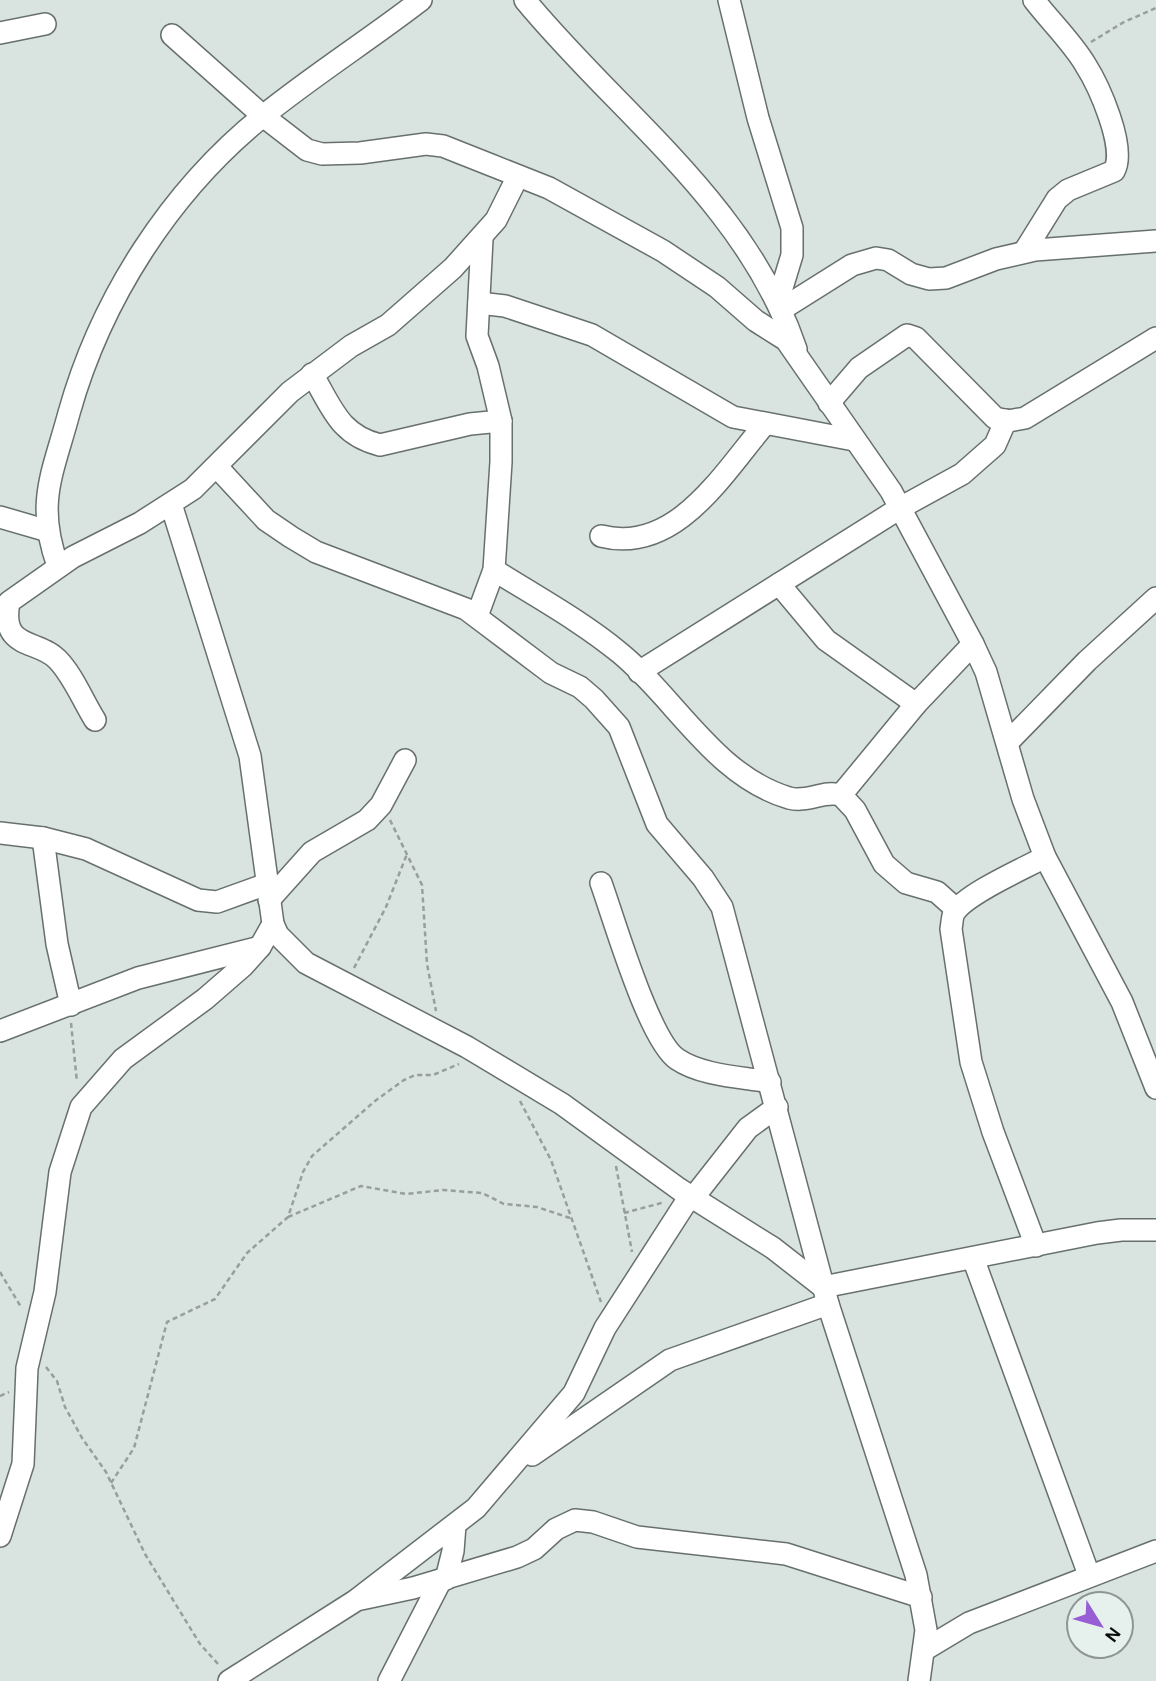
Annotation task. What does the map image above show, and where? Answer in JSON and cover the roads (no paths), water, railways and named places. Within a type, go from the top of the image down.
[{"type":"street","points":[[58,566],[48,531],[46,503],[50,471],[74,392],[102,320],[123,281],[164,223],[212,164],[263,116],[421,0]]},
{"type":"street","points":[[525,0],[567,51],[651,131],[701,187],[780,305],[798,353]]},
{"type":"street","points":[[729,0],[758,118],[792,228],[792,255],[780,305]]},
{"type":"street","points":[[1024,252],[1058,199],[1068,190],[1114,171],[1118,164],[1115,137],[1097,86],[1075,51],[1034,0]]},
{"type":"street","points":[[0,33],[46,24]]},
{"type":"street","points":[[172,34],[296,144],[321,154],[426,144],[443,146],[576,202],[663,251],[718,287],[756,321],[786,340],[798,353],[900,508],[973,644],[986,672],[1009,741],[1023,799],[1045,857],[1122,1002],[1156,1088]]},
{"type":"street","points":[[95,720],[60,661],[47,652],[28,648],[11,638],[5,623],[9,602],[16,594],[58,566],[171,504],[217,467],[290,392],[312,374],[387,325],[482,239],[496,220],[518,176]]},
{"type":"street","points":[[477,616],[495,570],[501,421],[488,366],[477,336],[482,239]]},
{"type":"street","points":[[780,305],[852,265],[876,258],[888,260],[911,274],[929,279],[962,275],[996,259],[1024,252],[1156,241]]},
{"type":"street","points":[[479,303],[505,306],[592,335],[733,417],[854,440]]},
{"type":"street","points":[[829,403],[859,368],[908,335],[914,337],[985,410],[995,418],[1006,420],[1025,418],[1152,348]]},
{"type":"street","points":[[312,374],[338,420],[352,435],[366,442],[380,445],[471,424],[501,421]]},
{"type":"street","points":[[639,672],[900,508],[971,467],[995,445],[1006,420]]},
{"type":"street","points":[[601,536],[620,541],[650,536],[673,524],[765,424]]},
{"type":"street","points":[[217,467],[267,520],[299,542],[477,616],[551,673],[580,687],[609,713],[619,727],[657,824],[703,878],[722,907],[826,1295],[920,1597],[926,1630],[919,1681]]},
{"type":"street","points":[[171,504],[250,756],[273,924],[278,935],[298,956],[342,984],[439,1032],[562,1104],[691,1198],[773,1248],[826,1295]]},
{"type":"street","points":[[0,517],[48,531]]},
{"type":"street","points":[[495,570],[621,653],[716,751],[751,781],[799,800],[825,793],[841,794],[855,810],[879,859],[889,870],[906,883],[936,892],[957,909]]},
{"type":"street","points":[[779,584],[826,640],[916,704]]},
{"type":"street","points":[[1009,741],[1087,661],[1156,598]]},
{"type":"street","points":[[841,794],[916,704],[973,644]]},
{"type":"street","points":[[0,833],[43,838],[97,854],[198,900],[216,902],[268,892],[312,852],[367,820],[379,807],[405,760]]},
{"type":"street","points":[[43,838],[57,944],[71,1005]]},
{"type":"street","points":[[1036,1246],[993,1132],[971,1062],[951,929],[957,909],[995,883],[1045,857]]},
{"type":"street","points":[[601,884],[640,992],[663,1041],[675,1058],[691,1067],[770,1082]]},
{"type":"street","points":[[0,1536],[23,1464],[27,1368],[45,1292],[60,1172],[81,1107],[123,1059],[205,999],[257,951],[273,924]]},
{"type":"street","points":[[0,1031],[138,978],[257,951],[298,956]]},
{"type":"street","points":[[231,1679],[355,1601],[476,1508],[575,1393],[609,1321],[691,1198],[748,1128],[777,1107]]},
{"type":"street","points":[[513,1467],[670,1360],[826,1295],[973,1258],[1121,1230],[1156,1230]]},
{"type":"street","points":[[973,1258],[1089,1575]]},
{"type":"street","points":[[355,1601],[517,1557],[534,1549],[556,1529],[575,1520],[593,1522],[637,1536],[786,1554],[920,1597]]},
{"type":"street","points":[[389,1681],[444,1579],[455,1525]]},
{"type":"street","points":[[924,1650],[969,1623],[1156,1551]]}]
